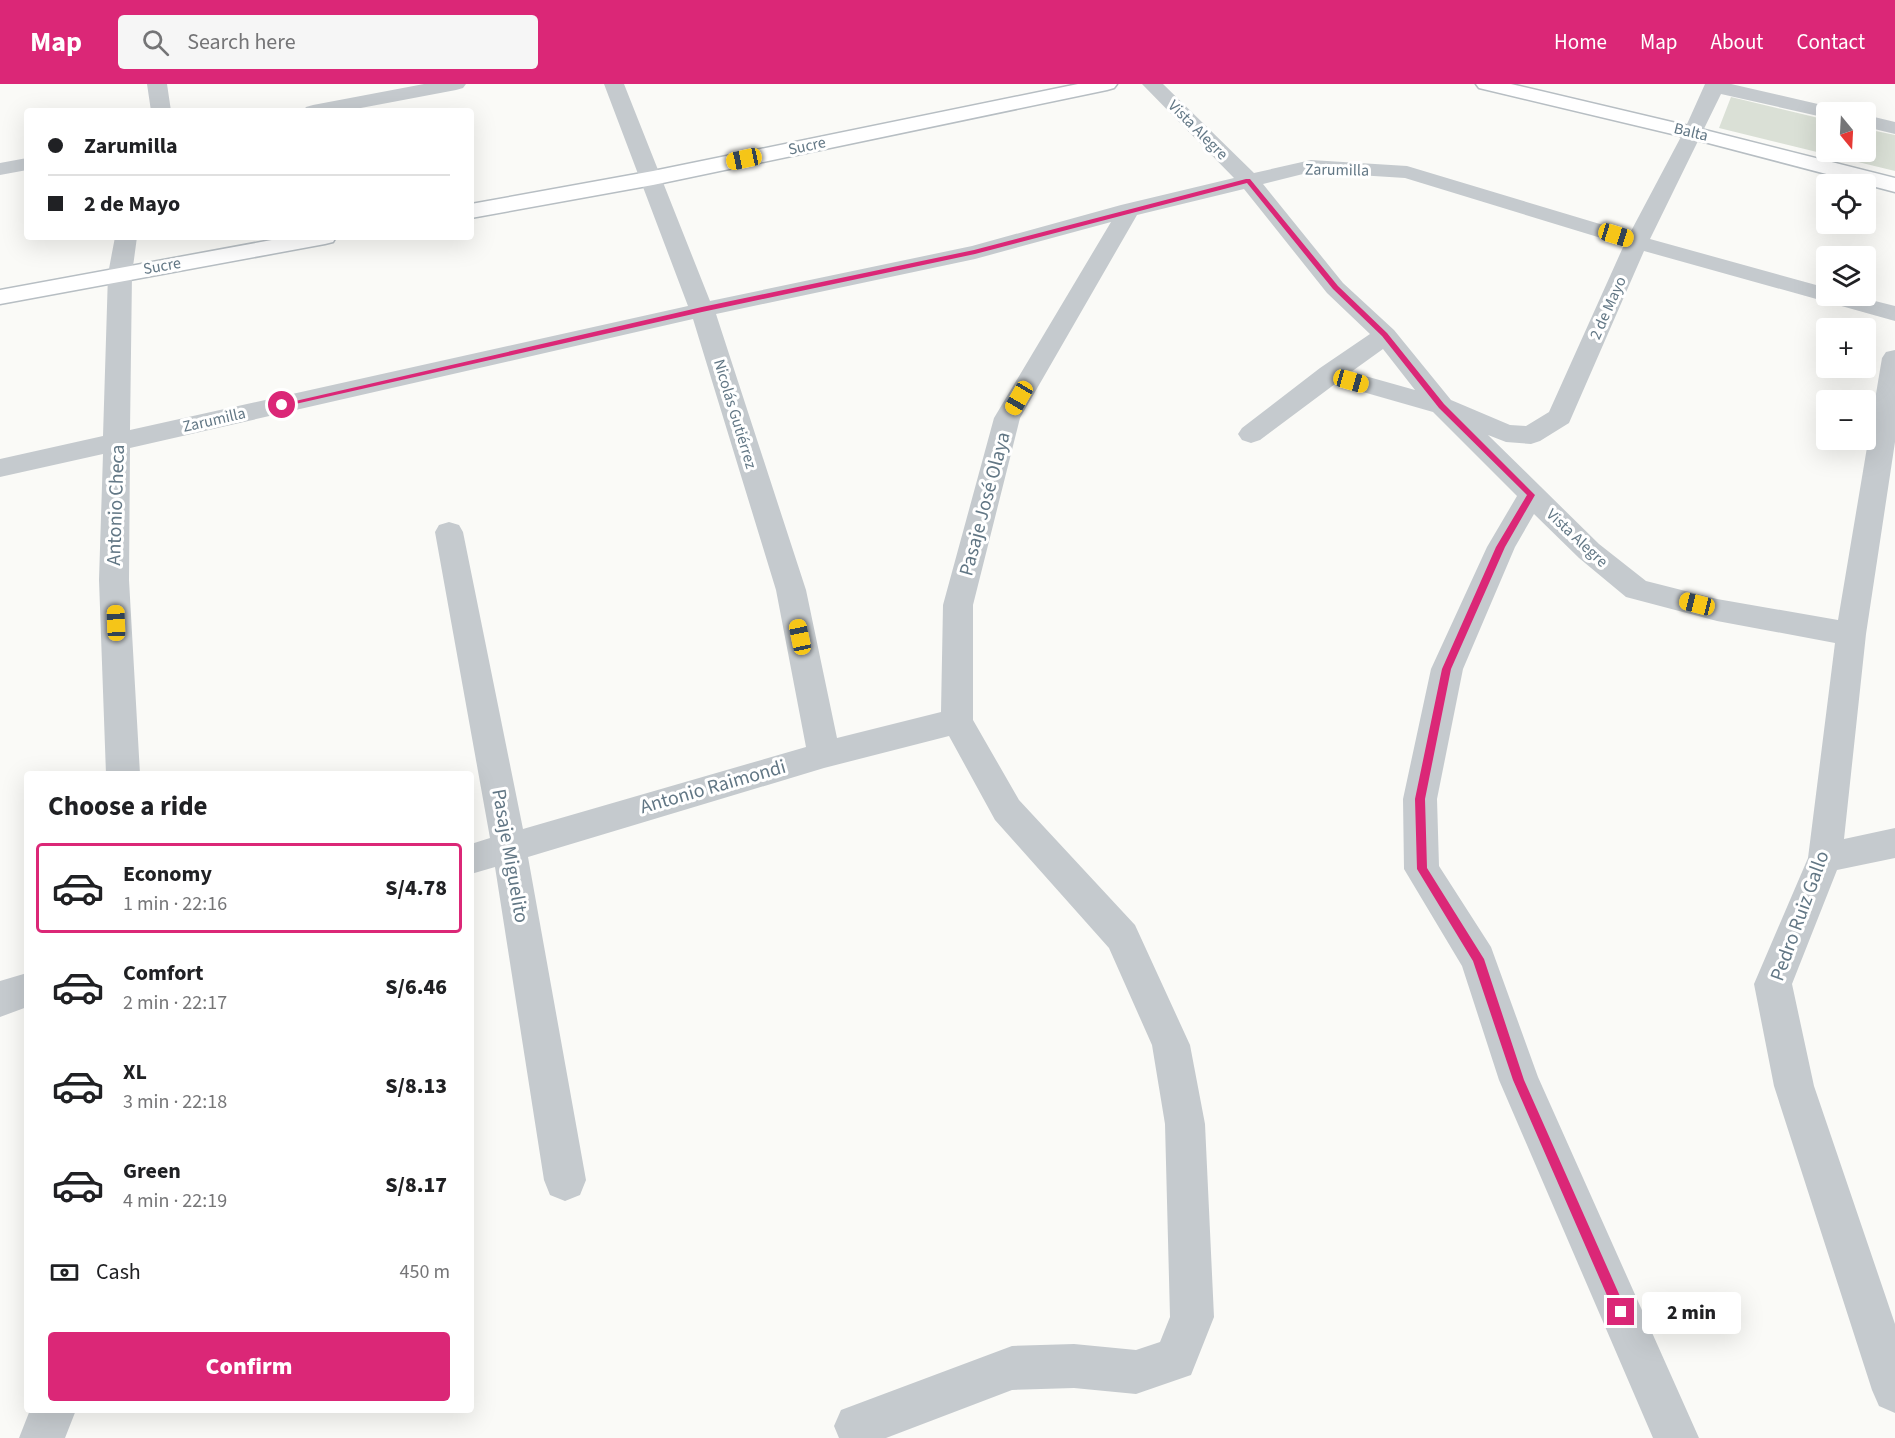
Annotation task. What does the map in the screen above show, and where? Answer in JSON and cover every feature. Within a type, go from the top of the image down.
[{"type":"street","points":[[157,84],[161,108]]},
{"type":"street","points":[[330,108],[456,84]]},
{"type":"street","name":"Nicolás Gutiérrez","points":[[614,84],[653,178],[702,310],[791,590],[824,755]]},
{"type":"street","name":"Sucre","points":[[474,210],[653,178],[1107,84]]},
{"type":"street","name":"Vista Alegre","points":[[1152,84],[1248,180],[1335,288],[1384,335],[1442,406],[1589,551],[1636,589],[1717,610],[1851,634]]},
{"type":"street","name":"Balta","points":[[1486,84],[1694,133],[1895,185]]},
{"type":"street","points":[[1714,85],[1816,109]]},
{"type":"street","name":"2 de Mayo","points":[[1329,374],[1442,406],[1506,433],[1531,435],[1560,417],[1637,242],[1694,133],[1714,85]]},
{"type":"street","points":[[1876,123],[1895,128]]},
{"type":"street","points":[[0,169],[24,165]]},
{"type":"street","name":"Zarumilla","points":[[0,468],[702,310],[975,252],[1129,210],[1311,166],[1407,172],[1637,242],[1816,291]]},
{"type":"street","name":"Pasaje José Olaya","points":[[957,721],[958,605],[1008,418],[1129,210]]},
{"type":"street","name":"Antonio Checa","points":[[123,771],[114,580],[120,274],[126,240]]},
{"type":"street","name":"Sucre","points":[[0,297],[307,240]]},
{"type":"street","name":"Zarumilla","points":[[1867,306],[1895,314]]},
{"type":"street","points":[[1251,434],[1384,335]]},
{"type":"street","name":"Pedro Ruiz Gallo","points":[[1895,358],[1851,634],[1825,858],[1773,984],[1794,1086],[1895,1390]]},
{"type":"street","points":[[1531,495],[1501,547],[1447,669],[1420,799],[1422,869],[1478,959],[1519,1080],[1676,1438]]},
{"type":"street","name":"Pasaje Miguelito","points":[[449,532],[509,847],[565,1180]]},
{"type":"street","points":[[856,1426],[1012,1368],[1074,1366],[1136,1372],[1175,1359],[1192,1317],[1185,1124],[1171,1045],[1122,937],[1007,810],[957,721]]},
{"type":"street","name":"Antonio Raimondi","points":[[474,858],[824,755],[957,721]]},
{"type":"street","points":[[1825,858],[1895,843]]},
{"type":"street","points":[[0,999],[24,991]]},
{"type":"street","points":[[42,1438],[52,1413]]},
{"type":"shaded area","points":[[1731,97],[1816,117],[1816,152],[1719,128]]},
{"type":"shaded area","points":[[1876,131],[1895,135],[1895,171],[1858,162],[1876,162]]},
{"type":"route","points":[[282,405],[702,310],[975,252],[1248,180],[1335,288],[1384,335],[1442,406],[1531,495],[1501,547],[1447,669],[1420,799],[1422,869],[1478,959],[1519,1080],[1621,1312]]}]
